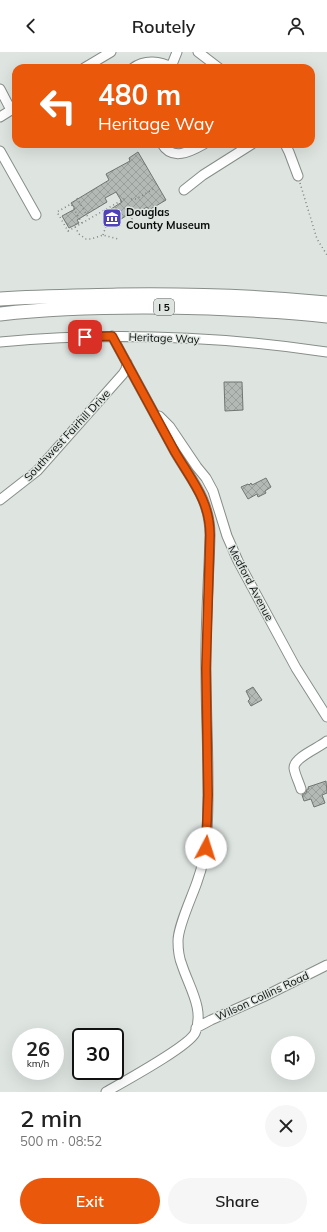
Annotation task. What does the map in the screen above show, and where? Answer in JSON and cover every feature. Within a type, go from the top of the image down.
[{"type":"highway","points":[[0,294],[42,296]]},
{"type":"highway","name":"I 5","points":[[0,299],[42,296],[182,294],[276,298],[327,303]]},
{"type":"highway","name":"I 5","points":[[0,314],[31,310],[178,307],[250,310],[327,316]]},
{"type":"street","points":[[91,64],[111,52]]},
{"type":"street","points":[[173,64],[177,52]]},
{"type":"street","points":[[198,52],[214,64]]},
{"type":"street","points":[[140,64],[152,61],[166,64]]},
{"type":"street","points":[[0,89],[12,106]]},
{"type":"street","points":[[0,117],[12,110]]},
{"type":"street","points":[[164,148],[173,154],[184,153],[195,148]]},
{"type":"street","points":[[184,190],[203,175],[246,148]]},
{"type":"street","points":[[287,148],[298,176]]},
{"type":"street","points":[[0,151],[36,215]]},
{"type":"street","name":"Heritage Way","points":[[0,342],[112,336],[225,341],[327,352]]},
{"type":"street","name":"Wilson Collins Road","points":[[106,1092],[182,1046],[189,1040],[196,1028],[198,1022],[198,1010],[181,963],[178,940],[181,926],[202,870],[207,831],[208,795],[206,669],[210,522],[208,511],[202,497],[112,336]]},
{"type":"street","name":"Southwest Fairhill Drive","points":[[0,500],[37,471],[123,374],[127,363]]},
{"type":"street","name":"Medford Avenue","points":[[152,410],[170,427],[206,478],[219,505],[227,536],[238,561],[296,668],[327,717]]},
{"type":"street","points":[[301,789],[294,767],[295,762],[327,741]]},
{"type":"street","name":"Wilson Collins Road","points":[[196,1028],[327,965]]},
{"type":"path","points":[[298,176],[317,239],[327,255]]},
{"type":"path","points":[[131,199],[136,199],[155,188]]},
{"type":"path","points":[[77,198],[89,219]]},
{"type":"path","points":[[82,223],[71,204],[57,212],[68,231],[82,223],[89,219],[124,199],[127,199]]},
{"type":"path","points":[[130,227],[133,215]]},
{"type":"path","points":[[103,235],[106,226]]},
{"type":"path","points":[[75,227],[79,234],[86,239],[103,235],[118,239]]},
{"type":"building","points":[[138,152],[166,200],[149,210],[147,207],[130,217],[129,214],[118,221],[111,209],[122,202],[116,192],[105,198],[107,202],[77,220],[79,223],[69,228],[62,216],[75,209],[71,203],[109,180],[106,174],[130,161],[129,158]]},
{"type":"building","points":[[224,382],[242,382],[243,410],[225,411]]},
{"type":"building","points":[[266,478],[271,487],[265,491],[266,493],[258,497],[257,494],[248,499],[241,487],[251,483],[252,485]]},
{"type":"building","points":[[253,687],[262,700],[251,706],[248,701],[250,699],[246,691]]},
{"type":"building","points":[[326,781],[327,793],[322,795],[325,803],[314,807],[311,799],[304,801],[302,795],[306,793],[307,789],[309,789],[308,787]]},
{"type":"place","name":"Douglas County Museum","points":[[112,218]]},
{"type":"route","points":[[85,337],[112,336],[176,453],[193,480],[208,511],[210,535],[206,669],[208,795],[206,848]]}]
